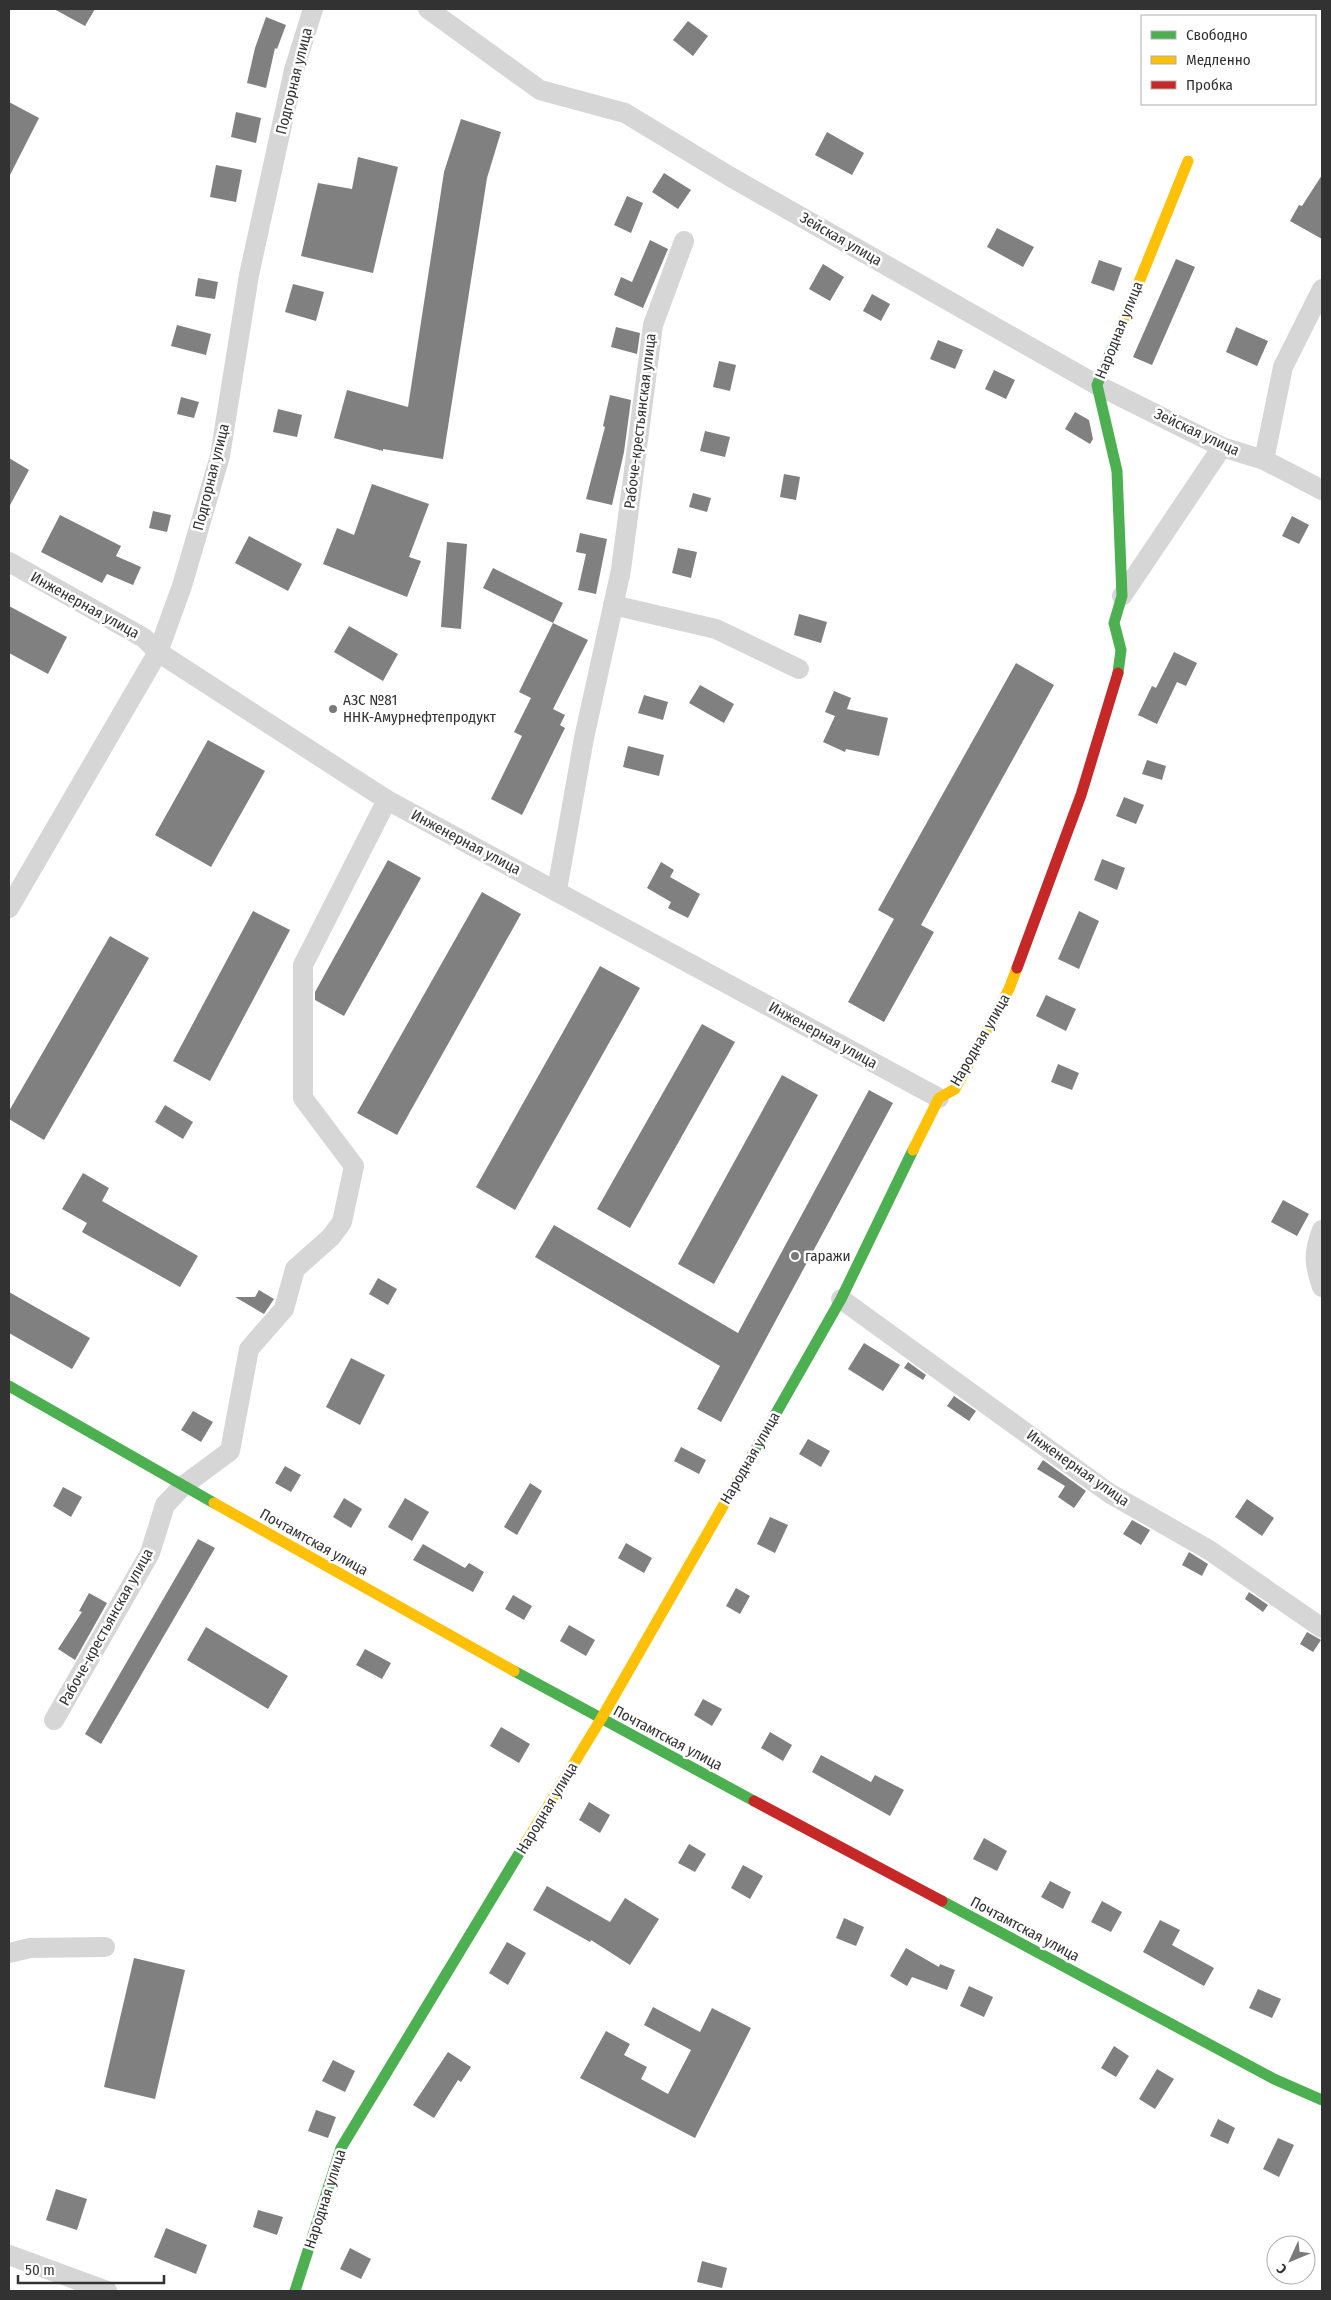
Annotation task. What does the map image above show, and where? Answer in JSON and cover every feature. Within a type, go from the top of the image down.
[{"type":"street","name":"Подгорная улица","points":[[9,908],[158,652],[182,586],[220,456],[249,275],[294,70],[313,9]]},
{"type":"street","name":"Зейская улица","points":[[428,9],[540,90],[625,113],[729,176],[1097,384],[1222,447],[1264,460],[1322,490]]},
{"type":"street","name":"Народная улица","points":[[1122,596],[1117,471],[1097,384],[1188,161]]},
{"type":"street","name":"Рабоче-крестьянская улица","points":[[557,890],[584,738],[621,570],[653,325],[684,241]]},
{"type":"street","points":[[1264,460],[1283,367],[1322,289]]},
{"type":"street","name":"Народная улица","points":[[295,2291],[341,2148],[601,1719],[841,1299],[939,1098],[955,1089],[1009,989],[1080,795],[1117,678],[1121,650],[1114,624],[1122,596],[1222,447]]},
{"type":"street","name":"Инженерная улица","points":[[9,562],[144,638],[158,652],[387,800],[557,890],[939,1098]]},
{"type":"street","points":[[613,605],[716,630],[799,669]]},
{"type":"street","name":"Рабоче-крестьянская улица","points":[[54,1720],[150,1553],[165,1505],[183,1486],[230,1451],[249,1349],[284,1309],[295,1269],[331,1237],[342,1222],[354,1166],[303,1098],[303,966],[387,800]]},
{"type":"street","points":[[1322,1230],[1316,1244],[1315,1266],[1322,1287]]},
{"type":"street","name":"Инженерная улица","points":[[841,1299],[1109,1493],[1210,1550],[1322,1628]]},
{"type":"street","name":"Почтамтская улица","points":[[9,1386],[183,1486],[601,1719],[1274,2079],[1322,2100]]},
{"type":"street","points":[[9,1953],[30,1948],[105,1947]]},
{"type":"street","points":[[10,2253],[107,2291]]},
{"type":"building","points":[[54,9],[95,9],[85,26]]},
{"type":"building","points":[[266,17],[286,25],[277,49],[275,48],[266,88],[247,83],[255,48]]},
{"type":"building","points":[[688,21],[708,36],[693,56],[673,40]]},
{"type":"building","points":[[9,102],[39,118],[9,177]]},
{"type":"building","points":[[236,112],[261,118],[256,143],[231,137]]},
{"type":"building","points":[[461,119],[501,132],[487,178],[443,459],[383,449],[383,451],[334,438],[347,390],[408,407],[444,172]]},
{"type":"building","points":[[827,132],[864,153],[852,175],[815,155]]},
{"type":"building","points":[[358,157],[398,167],[373,273],[301,256],[318,183],[352,189]]},
{"type":"building","points":[[216,165],[242,170],[236,202],[210,197]]},
{"type":"building","points":[[664,173],[691,190],[678,209],[652,192]]},
{"type":"building","points":[[1322,175],[1322,239],[1290,221],[1299,205],[1302,206]]},
{"type":"building","points":[[627,196],[643,203],[631,233],[614,225]]},
{"type":"building","points":[[997,228],[1034,247],[1023,267],[987,247]]},
{"type":"building","points":[[650,240],[668,249],[643,308],[614,295],[621,277],[632,282]]},
{"type":"building","points":[[1176,259],[1195,267],[1152,365],[1133,357]]},
{"type":"building","points":[[1099,260],[1122,268],[1114,291],[1091,283]]},
{"type":"building","points":[[823,264],[844,277],[830,301],[809,289]]},
{"type":"building","points":[[198,278],[218,282],[215,299],[195,296]]},
{"type":"building","points":[[293,284],[324,292],[316,321],[285,312]]},
{"type":"building","points":[[872,294],[890,304],[881,321],[863,311]]},
{"type":"building","points":[[177,325],[211,334],[206,355],[171,346]]},
{"type":"building","points":[[616,327],[640,333],[637,354],[611,347]]},
{"type":"building","points":[[1236,327],[1268,341],[1257,366],[1226,352]]},
{"type":"building","points":[[938,340],[963,350],[955,369],[930,359]]},
{"type":"building","points":[[719,361],[736,365],[730,391],[713,387]]},
{"type":"building","points":[[994,370],[1015,380],[1006,399],[985,389]]},
{"type":"building","points":[[610,395],[631,400],[624,452],[612,505],[586,499],[605,427],[603,426]]},
{"type":"building","points":[[181,397],[199,402],[194,418],[177,414]]},
{"type":"building","points":[[278,409],[302,415],[297,437],[273,432]]},
{"type":"building","points":[[1075,412],[1089,420],[1093,439],[1090,444],[1065,429]]},
{"type":"building","points":[[705,431],[730,437],[725,457],[700,451]]},
{"type":"building","points":[[9,458],[29,470],[9,507]]},
{"type":"building","points":[[784,474],[800,477],[796,500],[780,497]]},
{"type":"building","points":[[372,484],[429,504],[409,557],[421,561],[407,597],[323,564],[337,528],[354,535]]},
{"type":"building","points":[[693,493],[711,498],[707,512],[689,507]]},
{"type":"building","points":[[153,511],[171,515],[167,532],[149,528]]},
{"type":"building","points":[[60,515],[121,546],[116,556],[141,567],[133,585],[107,574],[102,583],[41,552]]},
{"type":"building","points":[[1292,516],[1309,525],[1299,544],[1282,536]]},
{"type":"building","points":[[580,533],[607,539],[596,594],[578,590],[586,554],[576,552]]},
{"type":"building","points":[[249,536],[302,564],[288,591],[235,563]]},
{"type":"building","points":[[447,542],[467,544],[461,629],[441,627]]},
{"type":"building","points":[[678,548],[697,552],[691,578],[672,573]]},
{"type":"building","points":[[493,568],[563,603],[553,623],[483,588]]},
{"type":"building","points":[[9,606],[67,637],[48,674],[9,653]]},
{"type":"building","points":[[799,614],[827,622],[821,643],[794,635]]},
{"type":"building","points":[[553,623],[588,640],[553,709],[565,715],[560,725],[565,728],[522,815],[491,799],[522,736],[514,732],[531,698],[519,692]]},
{"type":"building","points":[[349,626],[398,654],[383,681],[334,652]]},
{"type":"building","points":[[1174,652],[1197,663],[1186,686],[1177,682],[1157,724],[1138,715],[1152,686],[1156,688]]},
{"type":"building","points":[[1016,663],[1054,685],[921,925],[934,932],[884,1022],[848,1002],[894,919],[878,910]]},
{"type":"building","points":[[700,685],[734,704],[724,723],[689,703]]},
{"type":"building","points":[[834,691],[851,698],[847,709],[888,718],[879,756],[846,749],[845,752],[823,742],[835,716],[825,712]]},
{"type":"building","points":[[644,695],[668,702],[663,720],[638,713]]},
{"type":"building","points":[[208,740],[265,771],[211,867],[155,835]]},
{"type":"building","points":[[628,746],[664,755],[659,776],[623,767]]},
{"type":"building","points":[[1147,760],[1166,766],[1162,780],[1142,774]]},
{"type":"building","points":[[1124,797],[1144,805],[1136,824],[1116,816]]},
{"type":"building","points":[[1102,859],[1125,868],[1117,890],[1094,880]]},
{"type":"building","points":[[388,860],[421,878],[344,1016],[315,1000],[315,992]]},
{"type":"building","points":[[661,862],[674,870],[670,877],[700,894],[688,918],[668,908],[671,902],[647,888]]},
{"type":"building","points":[[482,892],[521,914],[397,1135],[357,1113]]},
{"type":"building","points":[[253,911],[290,930],[210,1081],[173,1061]]},
{"type":"building","points":[[1079,911],[1099,921],[1079,969],[1058,959]]},
{"type":"building","points":[[110,936],[149,958],[44,1140],[9,1119],[9,1111]]},
{"type":"building","points":[[600,966],[640,988],[515,1210],[476,1187]]},
{"type":"building","points":[[1046,995],[1076,1009],[1066,1031],[1036,1016]]},
{"type":"building","points":[[702,1024],[735,1042],[630,1228],[597,1209]]},
{"type":"building","points":[[1058,1064],[1079,1073],[1072,1090],[1051,1082]]},
{"type":"building","points":[[782,1075],[818,1095],[714,1284],[678,1264]]},
{"type":"building","points":[[869,1090],[893,1103],[721,1422],[697,1409],[720,1366],[535,1257],[554,1225],[738,1333]]},
{"type":"building","points":[[165,1105],[193,1122],[183,1139],[155,1122]]},
{"type":"building","points":[[83,1173],[109,1188],[102,1201],[198,1256],[180,1287],[82,1232],[87,1223],[62,1209]]},
{"type":"building","points":[[1283,1200],[1309,1214],[1297,1236],[1271,1222]]},
{"type":"building","points":[[378,1278],[397,1289],[388,1305],[369,1294]]},
{"type":"building","points":[[259,1290],[274,1299],[264,1314],[235,1297],[255,1297]]},
{"type":"building","points":[[9,1292],[90,1338],[72,1369],[9,1333]]},
{"type":"building","points":[[864,1343],[900,1365],[883,1391],[848,1369]]},
{"type":"building","points":[[351,1358],[385,1375],[360,1425],[326,1407]]},
{"type":"building","points":[[908,1362],[926,1375],[923,1380],[904,1368]]},
{"type":"building","points":[[954,1396],[976,1411],[969,1421],[947,1406]]},
{"type":"building","points":[[193,1411],[213,1422],[201,1442],[181,1430]]},
{"type":"building","points":[[808,1439],[830,1451],[821,1467],[799,1454]]},
{"type":"building","points":[[681,1447],[706,1460],[699,1474],[674,1461]]},
{"type":"building","points":[[1043,1460],[1086,1491],[1074,1508],[1058,1497],[1065,1486],[1037,1469]]},
{"type":"building","points":[[285,1466],[301,1475],[291,1492],[275,1483]]},
{"type":"building","points":[[530,1483],[542,1491],[517,1535],[504,1527]]},
{"type":"building","points":[[63,1487],[82,1497],[71,1517],[53,1506]]},
{"type":"building","points":[[344,1498],[362,1509],[351,1528],[333,1517]]},
{"type":"building","points":[[405,1498],[429,1512],[412,1541],[388,1527]]},
{"type":"building","points":[[1247,1499],[1274,1518],[1262,1536],[1235,1517]]},
{"type":"building","points":[[770,1517],[788,1525],[775,1553],[757,1544]]},
{"type":"building","points":[[1132,1520],[1150,1530],[1141,1545],[1123,1534]]},
{"type":"building","points":[[198,1539],[215,1548],[101,1744],[85,1734]]},
{"type":"building","points":[[626,1543],[652,1558],[644,1573],[618,1558]]},
{"type":"building","points":[[423,1544],[465,1568],[469,1563],[484,1572],[473,1592],[413,1560]]},
{"type":"building","points":[[1189,1552],[1208,1564],[1202,1576],[1182,1565]]},
{"type":"building","points":[[736,1588],[750,1596],[740,1614],[726,1606]]},
{"type":"building","points":[[1249,1592],[1268,1605],[1263,1612],[1245,1599]]},
{"type":"building","points":[[89,1593],[107,1603],[75,1660],[58,1649],[82,1612],[79,1611]]},
{"type":"building","points":[[513,1595],[532,1606],[524,1620],[505,1609]]},
{"type":"building","points":[[569,1625],[595,1640],[586,1656],[560,1641]]},
{"type":"building","points":[[206,1627],[288,1676],[268,1709],[187,1660]]},
{"type":"building","points":[[1307,1632],[1321,1640],[1313,1652],[1300,1644]]},
{"type":"building","points":[[365,1649],[391,1663],[382,1679],[356,1665]]},
{"type":"building","points":[[703,1699],[722,1709],[712,1726],[694,1715]]},
{"type":"building","points":[[501,1727],[530,1744],[519,1763],[490,1746]]},
{"type":"building","points":[[770,1732],[792,1745],[783,1761],[761,1748]]},
{"type":"building","points":[[821,1755],[871,1782],[875,1775],[904,1790],[890,1816],[812,1772]]},
{"type":"building","points":[[589,1802],[610,1815],[600,1833],[579,1820]]},
{"type":"building","points":[[984,1838],[1007,1851],[997,1871],[973,1859]]},
{"type":"building","points":[[689,1844],[706,1854],[695,1872],[678,1863]]},
{"type":"building","points":[[743,1865],[763,1876],[750,1899],[731,1888]]},
{"type":"building","points":[[1050,1881],[1071,1892],[1063,1909],[1041,1897]]},
{"type":"building","points":[[547,1886],[610,1922],[625,1898],[659,1919],[630,1965],[591,1940],[590,1942],[533,1910]]},
{"type":"building","points":[[1102,1901],[1122,1912],[1111,1932],[1091,1922]]},
{"type":"building","points":[[844,1918],[864,1927],[856,1946],[836,1938]]},
{"type":"building","points":[[1160,1920],[1180,1930],[1172,1945],[1214,1968],[1204,1986],[1143,1952]]},
{"type":"building","points":[[507,1942],[526,1953],[508,1985],[489,1973]]},
{"type":"building","points":[[906,1948],[939,1967],[940,1964],[955,1970],[947,1990],[912,1977],[907,1986],[890,1976]]},
{"type":"building","points":[[134,1958],[185,1970],[155,2099],[104,2087]]},
{"type":"building","points":[[969,1986],[993,1997],[984,2017],[960,2006]]},
{"type":"building","points":[[1258,1989],[1281,1999],[1272,2018],[1249,2008]]},
{"type":"building","points":[[653,2007],[700,2032],[712,2008],[751,2028],[695,2138],[580,2078],[606,2031],[630,2044],[624,2055],[647,2067],[641,2079],[668,2094],[691,2050],[644,2025]]},
{"type":"building","points":[[1114,2046],[1129,2056],[1116,2077],[1101,2068]]},
{"type":"building","points":[[448,2052],[471,2067],[461,2082],[458,2080],[434,2118],[413,2105]]},
{"type":"building","points":[[333,2060],[355,2071],[345,2092],[322,2081]]},
{"type":"building","points":[[1157,2069],[1174,2079],[1155,2109],[1139,2099]]},
{"type":"building","points":[[316,2110],[336,2117],[328,2138],[308,2131]]},
{"type":"building","points":[[1218,2119],[1235,2128],[1228,2144],[1210,2136]]},
{"type":"building","points":[[1278,2138],[1294,2145],[1279,2177],[1263,2169]]},
{"type":"building","points":[[56,2189],[87,2199],[77,2230],[46,2220]]},
{"type":"building","points":[[258,2210],[283,2217],[277,2235],[253,2227]]},
{"type":"building","points":[[166,2228],[207,2245],[196,2274],[154,2257]]},
{"type":"building","points":[[350,2248],[371,2259],[361,2279],[340,2269]]},
{"type":"building","points":[[702,2261],[727,2268],[722,2288],[697,2282]]},
{"type":"traffic: fast","points":[[1116,339],[1097,385],[1117,471],[1122,596],[1114,623],[1121,650],[1118,673]]},
{"type":"traffic: fast","points":[[746,1466],[841,1299],[913,1150]]},
{"type":"traffic: fast","points":[[9,1386],[214,1503]]},
{"type":"traffic: fast","points":[[514,1671],[754,1801]]},
{"type":"traffic: fast","points":[[295,2291],[341,2148],[526,1842]]},
{"type":"traffic: fast","points":[[942,1901],[1274,2079],[1322,2100]]},
{"type":"traffic: slow","points":[[1116,339],[1188,161]]},
{"type":"traffic: slow","points":[[913,1150],[939,1098],[955,1089],[1009,989],[1017,968]]},
{"type":"traffic: slow","points":[[526,1842],[601,1719],[746,1466]]},
{"type":"traffic: slow","points":[[214,1503],[514,1671]]},
{"type":"traffic: jam","points":[[1017,968],[1081,795],[1118,673]]},
{"type":"traffic: jam","points":[[754,1801],[942,1901]]},
{"type":"place","name":"АЗС №81 ННК-Амурнефтепродукт","points":[[333,709]]},
{"type":"place","name":"гаражи","points":[[795,1256]]}]
